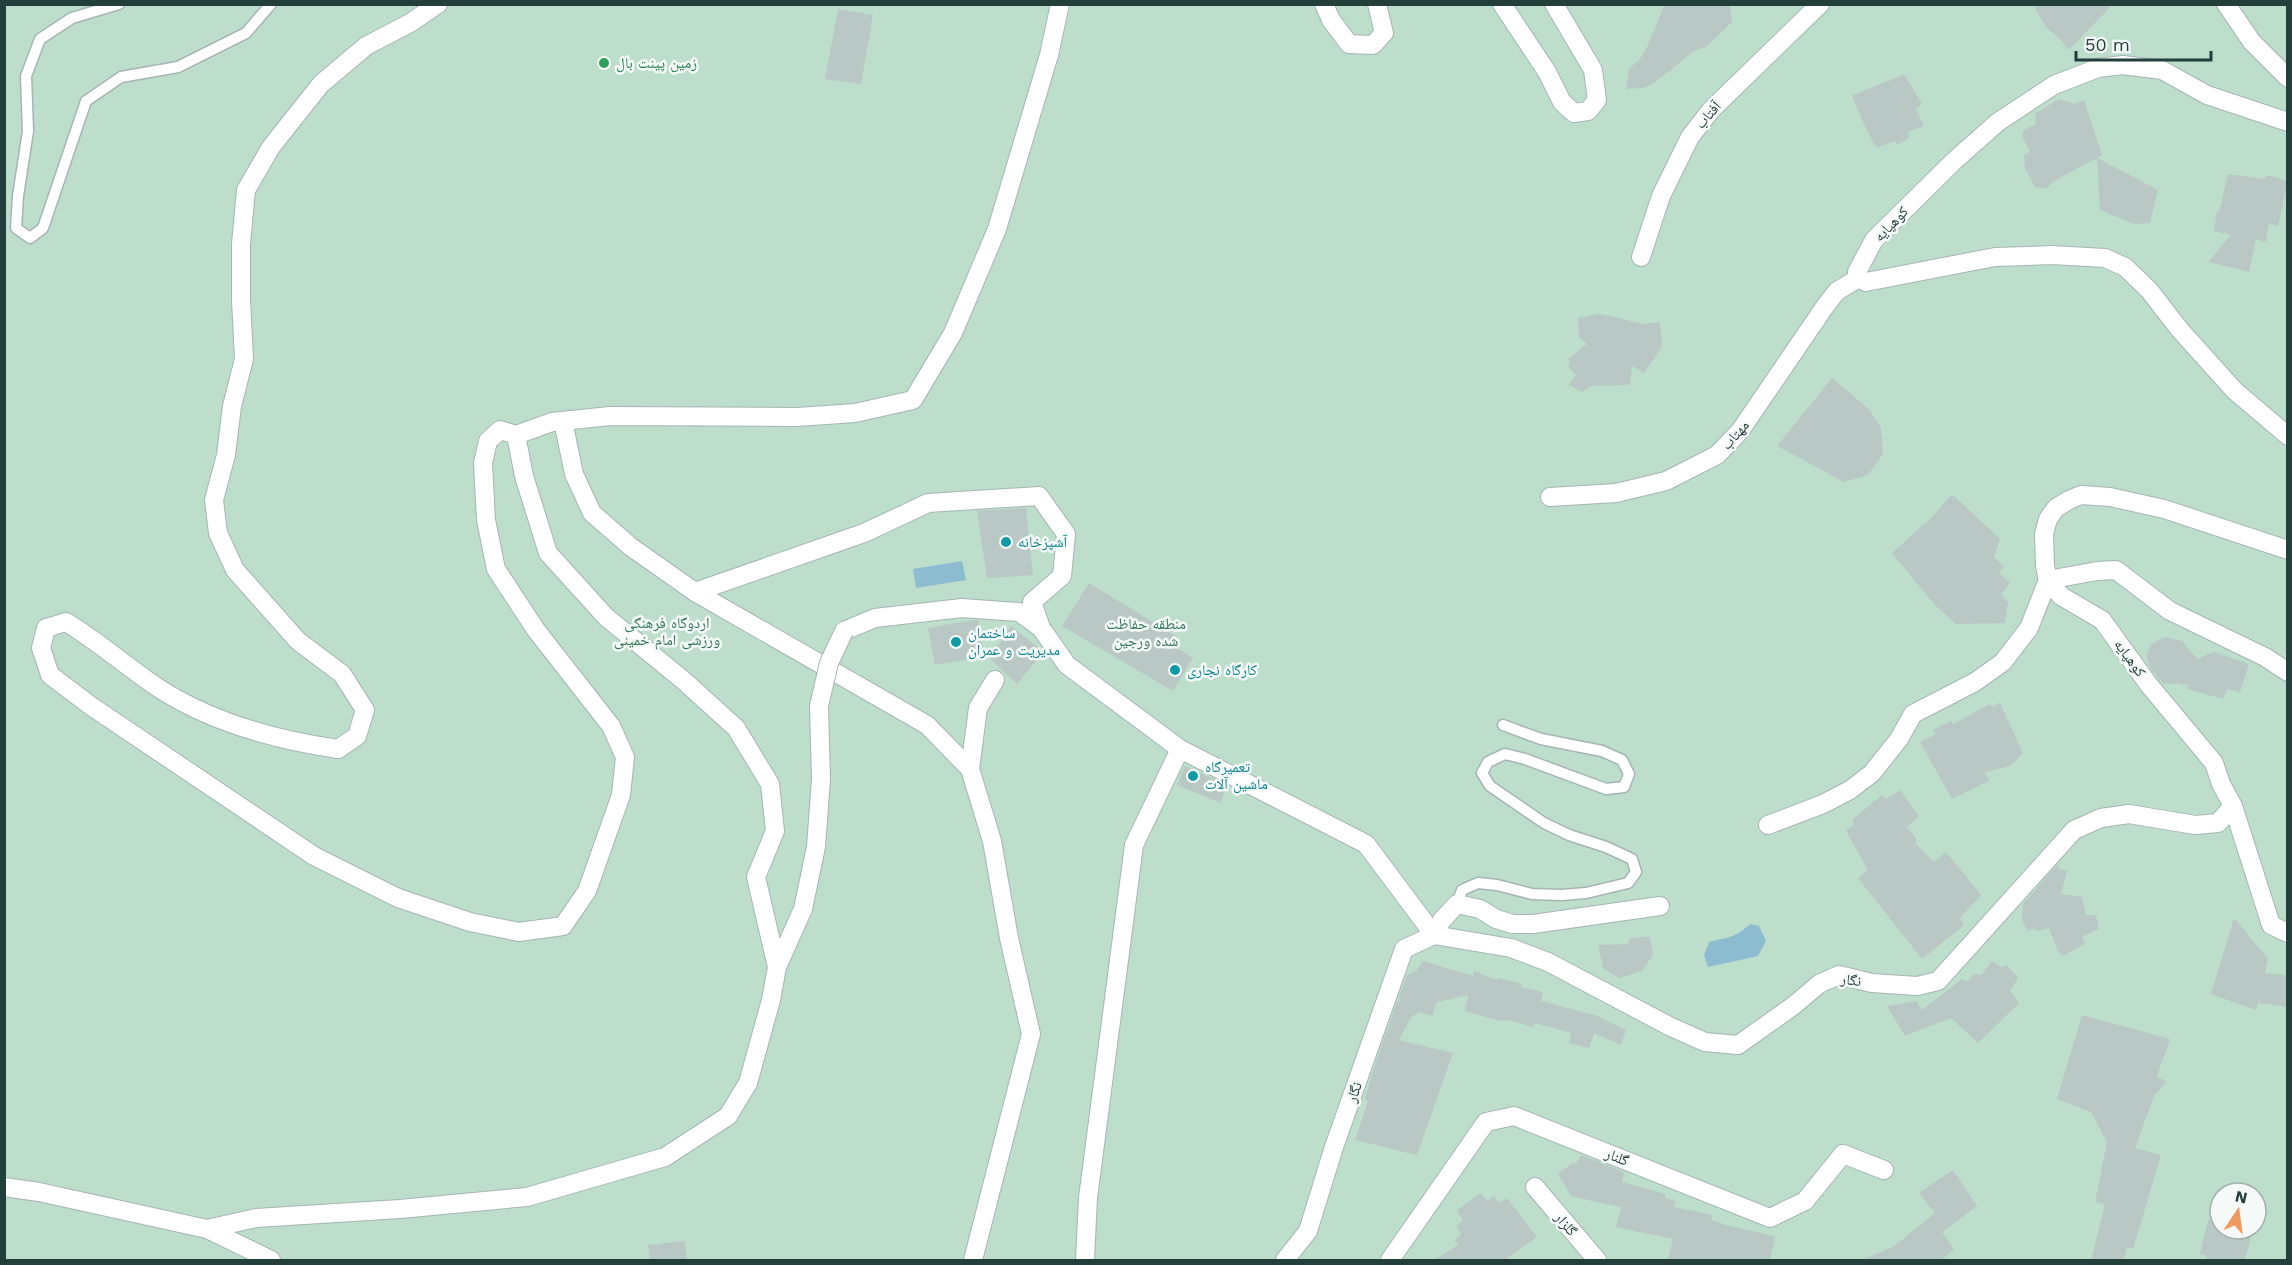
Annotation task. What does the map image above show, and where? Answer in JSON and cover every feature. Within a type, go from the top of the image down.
[{"type":"street","points":[[438,4],[410,23],[366,46],[321,84],[271,147],[246,190],[241,300],[244,359],[232,406],[226,455],[214,500],[218,533],[234,570],[298,641],[342,674],[365,710],[357,736],[338,749],[291,742],[213,717],[160,689],[96,641],[66,622],[46,628],[41,648],[50,675],[91,706],[314,856],[398,898],[470,922],[519,932],[563,926],[587,891],[621,795],[625,757],[611,726],[536,630],[496,569],[486,520],[483,464],[488,441],[500,430],[516,435],[552,422],[610,416],[797,417],[855,413],[913,400],[953,333],[997,229],[1049,55],[1060,4]]},
{"type":"street","points":[[1324,4],[1331,20],[1349,44],[1373,45],[1384,33],[1377,4]]},
{"type":"street","points":[[1502,4],[1547,72],[1562,102],[1574,113],[1588,111],[1597,100],[1593,70],[1554,4]]},
{"type":"street","name":"آفتاب","points":[[1641,257],[1661,196],[1690,137],[1711,110],[1821,4]]},
{"type":"street","points":[[2226,4],[2252,42],[2288,78]]},
{"type":"street","name":"کوهپایه","points":[[1859,278],[1857,272],[1874,240],[1954,161],[1998,122],[2054,84],[2098,68],[2123,65],[2162,70],[2207,95],[2288,122]]},
{"type":"street","points":[[1859,278],[1866,282],[1879,281],[1899,275],[1995,257],[2052,255],[2105,258],[2125,267],[2149,290],[2180,330],[2235,391],[2288,436]]},
{"type":"street","name":"مهتاب","points":[[1550,497],[1616,493],[1666,482],[1717,455],[1740,431],[1837,291],[1859,278]]},
{"type":"street","points":[[563,421],[574,474],[592,513],[631,547],[695,592],[927,725],[970,769]]},
{"type":"street","points":[[516,435],[524,476],[548,553],[606,617],[683,680],[736,728],[770,784],[775,831],[756,877],[777,967]]},
{"type":"street","points":[[1768,825],[1823,804],[1850,790],[1872,773],[1899,739],[1913,714],[1975,682],[2003,662],[2029,628],[2048,580],[2044,534],[2048,519],[2056,508],[2068,500],[2080,495],[2110,497],[2164,509],[2288,550]]},
{"type":"street","points":[[695,592],[864,533],[928,503],[1039,496],[1066,534],[1062,576],[1032,602],[1041,628],[1067,665],[1179,749],[1365,844],[1434,935],[1442,920],[1457,904],[1480,909],[1496,919],[1513,924],[1533,924],[1660,906]]},
{"type":"street","points":[[2048,580],[2116,570],[2170,611],[2265,657],[2288,672]]},
{"type":"street","name":"کوهپایه","points":[[2048,580],[2061,596],[2102,620],[2149,685],[2214,763],[2221,784],[2233,806],[2271,925],[2288,933]]},
{"type":"street","points":[[207,1229],[256,1218],[400,1209],[527,1197],[665,1157],[728,1116],[748,1083],[771,1000],[777,967],[803,909],[816,847],[821,779],[819,706],[829,663],[844,631],[875,618],[962,608],[1019,612],[1041,628]]},
{"type":"street","points":[[973,1260],[1031,1034],[1009,938],[992,841],[970,769],[978,708],[995,681]]},
{"type":"street","points":[[1085,1260],[1088,1198],[1134,845],[1179,749]]},
{"type":"street","name":"نگار","points":[[1285,1260],[1308,1231],[1334,1146],[1404,949],[1434,935],[1511,948],[1548,962],[1679,1031],[1705,1042],[1738,1045],[1794,1006],[1819,984],[1839,975],[1872,983],[1917,986],[1938,981],[2074,830],[2101,818],[2129,814],[2195,825],[2218,823],[2233,806]]},
{"type":"street","name":"گلنار","points":[[1389,1260],[1486,1122],[1514,1116],[1770,1218],[1805,1201],[1843,1154],[1884,1170]]},
{"type":"street","points":[[4,1187],[207,1229],[271,1260]]},
{"type":"street","name":"گلزار","points":[[1535,1187],[1598,1260]]},
{"type":"lane","points":[[119,4],[72,18],[40,39],[26,76],[28,131],[18,196],[16,228],[30,238],[43,228],[86,101],[121,77],[178,67],[246,33],[271,4]]},
{"type":"lane","points":[[1457,904],[1462,890],[1478,883],[1497,885],[1532,894],[1562,895],[1586,893],[1628,883],[1636,872],[1632,859],[1544,823],[1490,786],[1482,773],[1488,762],[1505,754],[1525,759],[1606,789],[1624,787],[1629,774],[1622,760],[1602,751],[1541,739],[1503,724]]},
{"type":"green space","name":"منطقه حفاظت شده ورجین","points":[[5,5],[2287,5],[2287,1260],[5,1260]]},
{"type":"water","points":[[962,561],[966,580],[916,588],[913,569]]},
{"type":"water","points":[[1750,924],[1759,926],[1766,941],[1758,956],[1708,967],[1704,955],[1709,942],[1736,934]]},
{"type":"building","points":[[1665,4],[1730,4],[1732,22],[1706,47],[1694,51],[1653,84],[1643,88],[1626,89],[1629,69],[1640,59],[1647,47]]},
{"type":"building","points":[[2033,4],[2113,4],[2069,50],[2046,27]]},
{"type":"building","points":[[838,9],[873,15],[861,84],[825,79]]},
{"type":"building","points":[[1904,74],[1922,104],[1916,109],[1924,126],[1908,132],[1909,138],[1897,145],[1895,141],[1877,148],[1852,96]]},
{"type":"building","points":[[2059,99],[2075,104],[2084,100],[2102,155],[2054,181],[2046,189],[2035,187],[2025,168],[2024,155],[2030,152],[2022,136],[2024,130],[2036,124],[2035,114]]},
{"type":"building","points":[[2097,158],[2158,190],[2150,223],[2134,224],[2100,210]]},
{"type":"building","points":[[2228,174],[2264,179],[2268,175],[2288,181],[2278,226],[2269,224],[2266,242],[2256,239],[2249,272],[2208,262],[2231,235],[2214,231],[2217,211],[2219,212]]},
{"type":"building","points":[[1600,314],[1644,324],[1660,322],[1662,347],[1644,373],[1632,366],[1630,385],[1592,386],[1582,392],[1569,385],[1576,375],[1568,366],[1570,362],[1568,359],[1587,344],[1579,337],[1578,318]]},
{"type":"building","points":[[1832,378],[1869,409],[1881,428],[1883,454],[1868,475],[1844,482],[1777,446]]},
{"type":"building","points":[[1952,494],[2000,539],[1994,557],[2004,567],[1999,573],[2010,583],[2001,594],[2008,603],[2005,623],[1956,624],[1935,605],[1892,553],[1925,525]]},
{"type":"building","name":"آشپزخانه","points":[[1026,508],[1033,575],[987,578],[977,511]]},
{"type":"building","points":[[1089,583],[1177,637],[1172,645],[1193,658],[1173,691],[1062,626]]},
{"type":"building","name":"ساختمان مدیریت و عمران","points":[[978,620],[984,657],[935,665],[928,628]]},
{"type":"building","points":[[1011,626],[1044,652],[1017,684],[990,659]]},
{"type":"building","points":[[2165,637],[2182,641],[2197,659],[2214,652],[2249,664],[2240,692],[2227,689],[2223,699],[2187,689],[2189,685],[2163,683],[2151,669],[2146,656],[2151,644]]},
{"type":"building","points":[[2000,703],[2023,753],[2010,766],[1985,772],[1989,781],[1952,799],[1920,742],[1936,734],[1933,730],[1951,721],[1953,724],[1990,704],[1992,707]]},
{"type":"building","name":"تعمیرگاه ماشین آلات","points":[[1185,766],[1227,785],[1220,803],[1177,785]]},
{"type":"building","points":[[1900,790],[1919,816],[1907,827],[1916,838],[1916,844],[1934,862],[1946,852],[1981,895],[1960,918],[1964,925],[1922,959],[1858,878],[1868,870],[1846,831],[1854,824],[1852,820],[1882,795],[1886,799]]},
{"type":"building","points":[[2059,863],[2059,869],[2067,871],[2061,894],[2082,897],[2086,915],[2096,915],[2099,929],[2082,937],[2085,944],[2063,956],[2058,951],[2049,928],[2037,931],[2035,928],[2028,931],[2022,920],[2023,904]]},
{"type":"building","points":[[2234,918],[2268,959],[2265,973],[2288,975],[2288,1007],[2258,1003],[2256,1010],[2211,994]]},
{"type":"building","points":[[1650,937],[1653,955],[1642,971],[1619,978],[1603,968],[1598,945],[1628,944],[1630,938]]},
{"type":"building","points":[[1423,961],[1473,976],[1474,971],[1497,980],[1498,978],[1522,984],[1521,987],[1543,992],[1541,1001],[1595,1015],[1626,1030],[1621,1045],[1594,1033],[1589,1048],[1569,1043],[1571,1033],[1534,1023],[1533,1027],[1508,1020],[1500,1021],[1465,1011],[1469,995],[1437,1002],[1432,1016],[1420,1012],[1411,1017],[1399,1040],[1453,1053],[1417,1155],[1355,1140],[1368,1101],[1365,1099],[1372,1074],[1397,1002],[1400,1001],[1399,996],[1407,975],[1416,971]]},
{"type":"building","points":[[1992,961],[2001,967],[2007,965],[2018,978],[2010,991],[2019,1003],[1978,1043],[1951,1018],[1905,1036],[1887,1006],[1916,1001],[1922,1010],[1962,979],[1967,982],[1975,974],[1981,975]]},
{"type":"building","points":[[2082,1015],[2170,1039],[2157,1076],[2166,1082],[2154,1096],[2135,1148],[2161,1155],[2133,1249],[2127,1247],[2124,1260],[2091,1260],[2105,1204],[2095,1202],[2107,1142],[2091,1112],[2057,1099]]},
{"type":"building","points":[[1581,1155],[1624,1172],[1622,1182],[1665,1194],[1665,1198],[1675,1201],[1674,1207],[1712,1215],[1712,1220],[1725,1225],[1775,1236],[1770,1260],[1668,1260],[1673,1239],[1616,1227],[1621,1207],[1571,1196],[1558,1174],[1572,1163],[1577,1163]]},
{"type":"building","points":[[1953,1170],[1977,1206],[1942,1232],[1954,1249],[1942,1260],[1862,1260],[1893,1247],[1935,1213],[1919,1193]]},
{"type":"building","points":[[1481,1193],[1487,1201],[1494,1196],[1500,1203],[1507,1198],[1537,1237],[1505,1260],[1434,1260],[1458,1245],[1455,1240],[1461,1234],[1456,1226],[1463,1220],[1457,1210]]},
{"type":"building","points":[[2208,1220],[2208,1241],[2250,1241],[2245,1260],[2206,1260],[2207,1256],[2200,1254]]},
{"type":"building","points":[[685,1241],[687,1260],[650,1260],[648,1245]]},
{"type":"place","name":"زمین پینت بال","points":[[604,63]]},
{"type":"place","name":"آشپزخانه","points":[[1006,542]]},
{"type":"place","name":"ساختمان مدیریت و عمران","points":[[956,642]]},
{"type":"place","name":"کارگاه نجاری","points":[[1175,670]]},
{"type":"place","name":"تعمیرگاه ماشین آلات","points":[[1193,776]]},
{"type":"park label","name":"اردوگاه فرهنگی ورزشی امام خمینی","points":[[667,632]]}]
